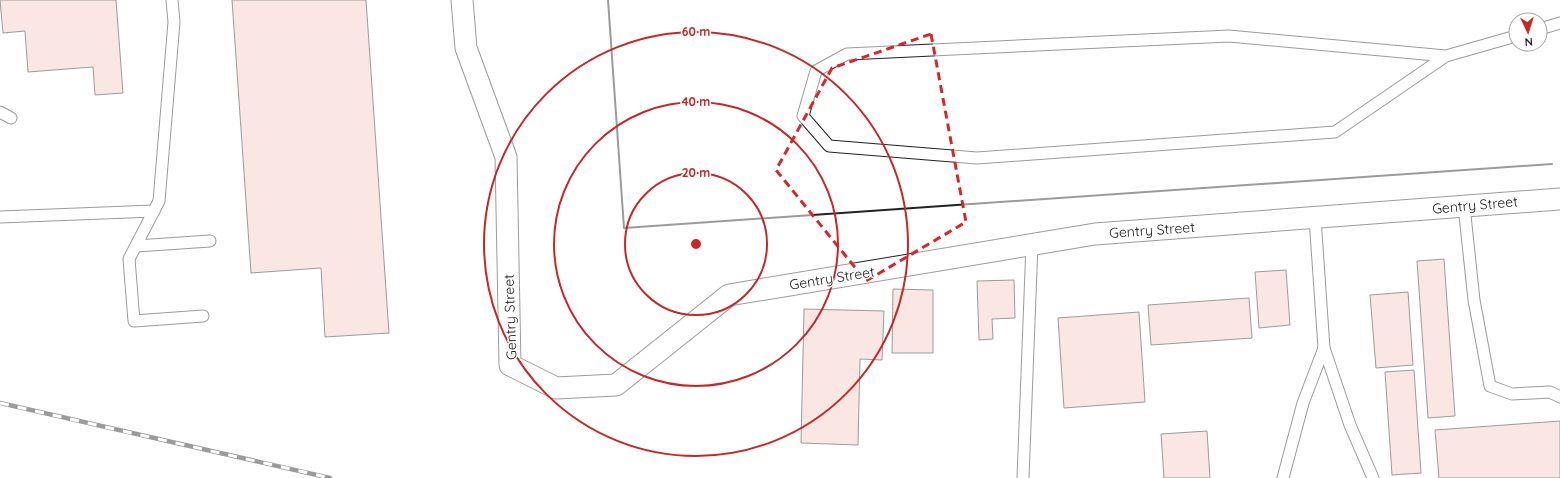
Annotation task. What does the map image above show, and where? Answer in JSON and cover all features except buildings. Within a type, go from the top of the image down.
[{"type":"street","name":"Gentry Street","points":[[462,0],[466,48],[506,157],[510,365],[556,388],[616,386],[729,295],[1095,234],[1560,198]]},
{"type":"lane","points":[[172,0],[174,22],[159,201],[129,259],[134,321],[203,316]]},
{"type":"lane","points":[[1548,27],[1560,23]]},
{"type":"lane","points":[[1446,56],[1230,36],[847,54],[816,71],[802,116],[829,146],[977,158],[1335,132],[1446,56],[1508,38]]},
{"type":"lane","points":[[0,112],[11,118]]},
{"type":"lane","points":[[1464,206],[1474,300],[1490,386],[1512,394],[1550,392],[1560,397]]},
{"type":"lane","points":[[0,217],[154,211]]},
{"type":"lane","points":[[1315,218],[1324,348],[1350,425],[1373,478]]},
{"type":"lane","points":[[136,246],[210,241]]},
{"type":"lane","points":[[1023,478],[1032,244]]},
{"type":"lane","points":[[1283,478],[1303,403],[1324,348]]},
{"type":"highlighted area","points":[[931,34],[966,222],[866,281],[776,170],[832,68]]},
{"type":"railway","points":[[0,403],[330,478]]},
{"type":"wall","points":[[608,0],[624,228],[1552,164]]}]
